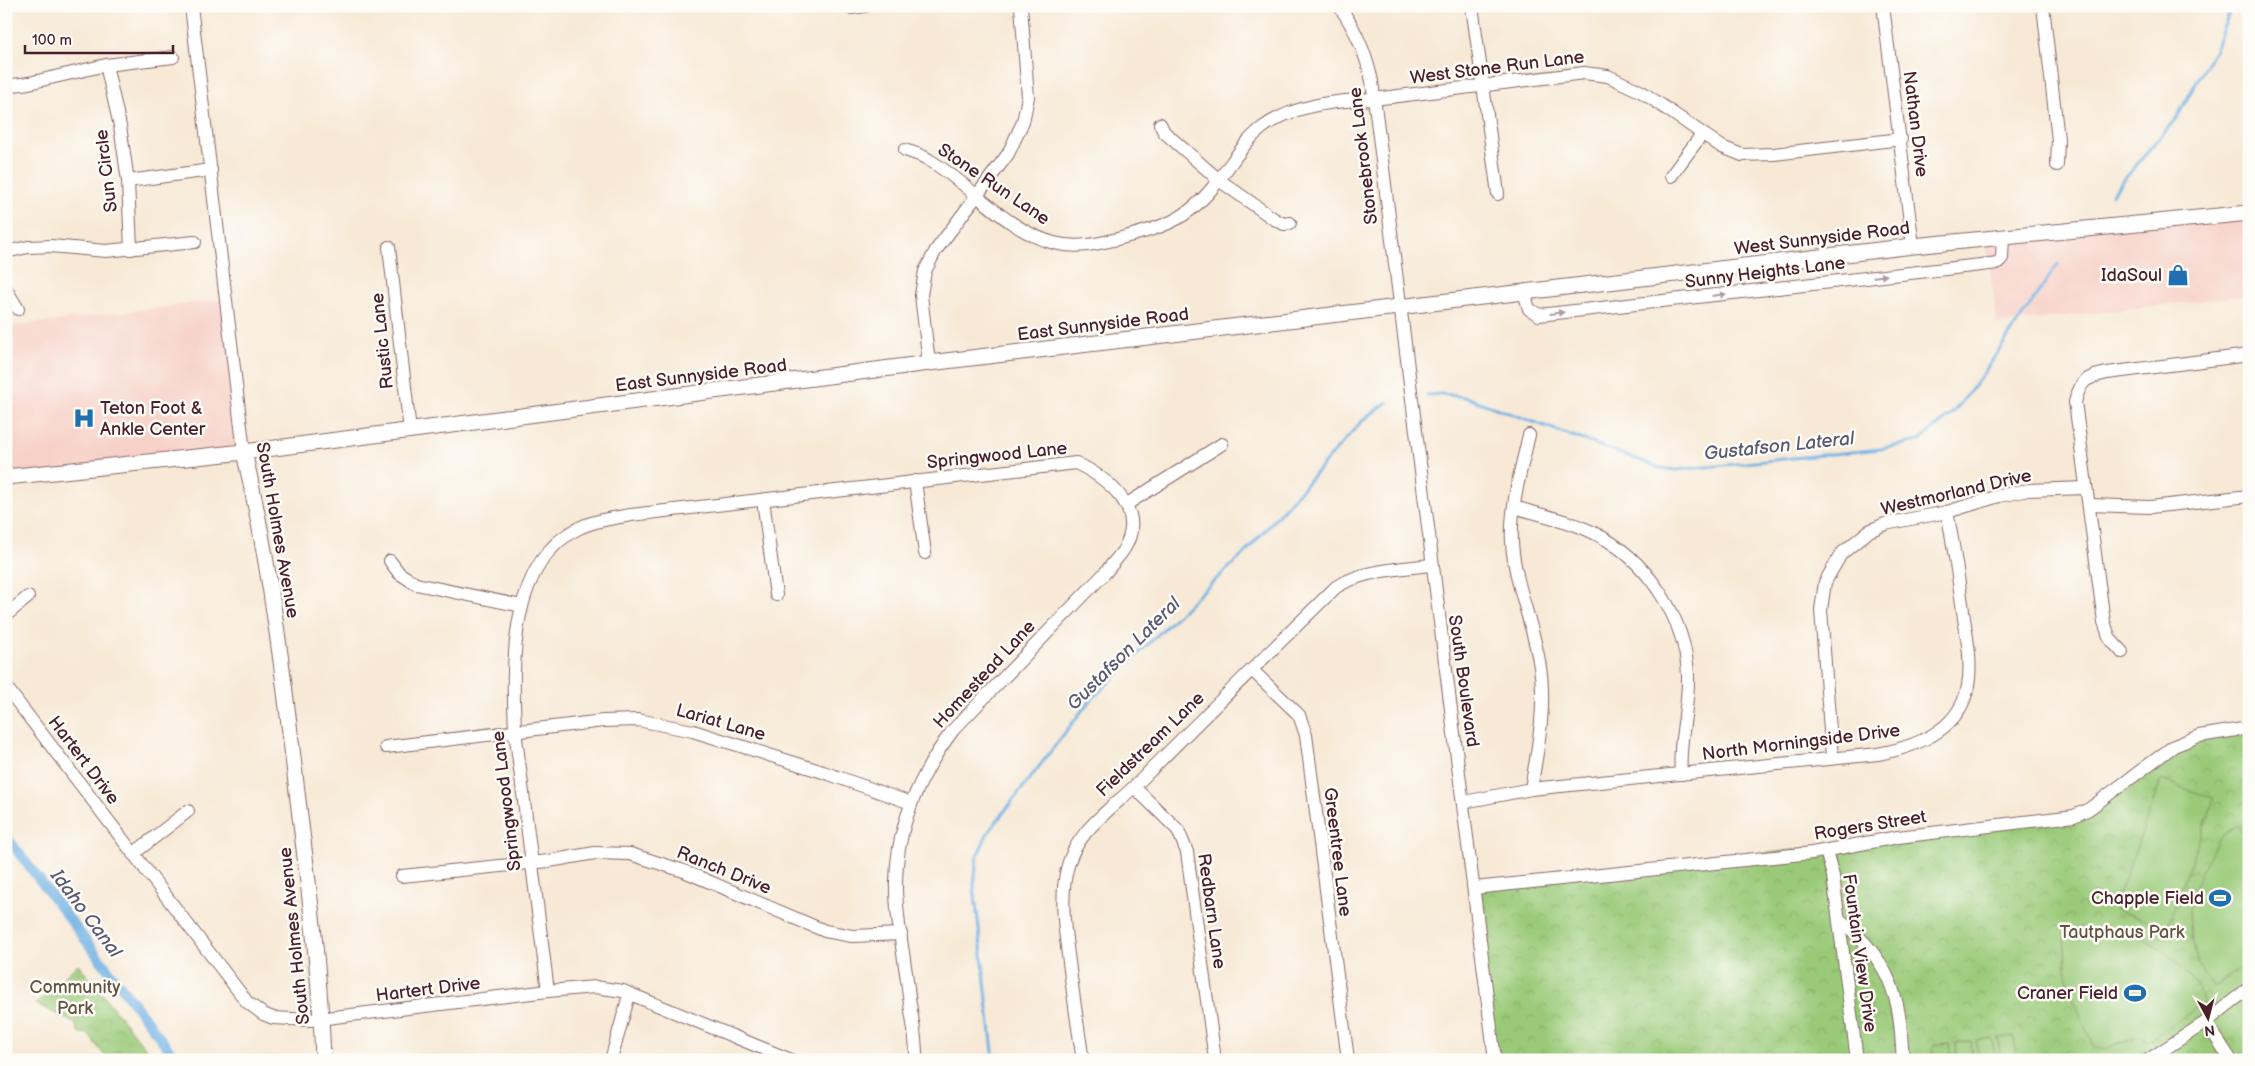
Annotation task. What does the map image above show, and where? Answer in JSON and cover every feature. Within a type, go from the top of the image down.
[{"type":"main road","name":"West Sunnyside Road","points":[[1400,308],[1913,246],[2249,213]]},
{"type":"main road","name":"East Sunnyside Road","points":[[6,477],[244,452],[929,363],[1400,308]]},
{"type":"main road","name":"South Holmes Avenue","points":[[244,452],[280,650],[309,893],[322,1020],[323,1060]]},
{"type":"street","name":"South Holmes Avenue","points":[[191,6],[244,452]]},
{"type":"street","points":[[851,8],[865,6]]},
{"type":"street","points":[[929,363],[921,295],[925,271],[936,250],[976,194],[1008,154],[1027,109],[1028,97],[1021,6]]},
{"type":"street","name":"Stonebrook Lane","points":[[1339,6],[1367,60],[1374,99],[1400,308]]},
{"type":"street","points":[[1472,6],[1498,194]]},
{"type":"street","name":"Nathan Drive","points":[[1883,6],[1913,246]]},
{"type":"street","points":[[2043,6],[2058,140],[2058,166]]},
{"type":"street","points":[[6,86],[29,83],[106,65],[173,57]]},
{"type":"street","name":"Sun Circle","points":[[106,65],[120,126],[128,181],[131,249]]},
{"type":"street","name":"West Stone Run Lane","points":[[1343,101],[1374,99],[1584,73],[1608,76],[1642,92],[1722,148],[1742,155],[1774,154],[1901,139]]},
{"type":"street","name":"Stone Run Lane","points":[[905,150],[929,159],[1029,233],[1053,243],[1078,246],[1104,242],[1162,227],[1192,209],[1219,180],[1242,148],[1269,123],[1299,110],[1324,103],[1343,101]]},
{"type":"street","points":[[1160,124],[1164,132],[1219,180],[1274,219],[1284,224],[1290,223]]},
{"type":"street","points":[[1671,176],[1702,134]]},
{"type":"street","points":[[128,181],[211,170]]},
{"type":"street","name":"Sunny Heights Lane","points":[[1524,292],[1529,309],[1539,315],[1998,263],[2002,258],[2003,236]]},
{"type":"street","points":[[6,252],[28,247],[51,246],[106,251],[195,242]]},
{"type":"street","name":"Rustic Lane","points":[[390,247],[410,431]]},
{"type":"street","points":[[6,289],[18,309]]},
{"type":"street","name":"South Boulevard","points":[[1400,308],[1431,565],[1464,802],[1495,1060]]},
{"type":"street","points":[[2122,652],[2110,639],[2104,622],[2075,402],[2079,387],[2086,379],[2107,372],[2249,355]]},
{"type":"street","points":[[1528,435],[1514,507],[1512,542],[1515,570],[1539,661],[1542,685],[1542,719],[1531,789]]},
{"type":"street","points":[[1128,508],[1222,444]]},
{"type":"street","name":"Springwood Lane","points":[[548,991],[514,730],[513,693],[515,650],[522,606],[538,563],[558,541],[580,528],[600,520],[623,516],[1076,463],[1097,474],[1128,508]]},
{"type":"street","name":"Springwood Lane","points":[[915,481],[925,553]]},
{"type":"street","name":"Westmorland Drive","points":[[1832,757],[1820,610],[1825,582],[1831,568],[1841,554],[1869,531],[1885,524],[1947,512],[1999,496],[2028,490],[2086,488]]},
{"type":"street","points":[[2089,505],[2150,507],[2249,496]]},
{"type":"street","points":[[763,500],[776,595]]},
{"type":"street","points":[[1514,507],[1572,523],[1616,546],[1634,561],[1672,610],[1681,633],[1688,673],[1688,695],[1680,762],[1681,774]]},
{"type":"street","name":"Homestead Lane","points":[[916,1060],[896,882],[899,846],[911,803],[936,752],[953,730],[1105,573],[1124,549],[1130,530],[1128,508]]},
{"type":"street","name":"North Morningside Drive","points":[[1464,802],[1531,789],[1832,757],[1878,754],[1919,743],[1934,736],[1952,720],[1965,698],[1969,679],[1970,658],[1956,554],[1947,512]]},
{"type":"street","points":[[390,561],[399,573],[416,584],[522,606]]},
{"type":"street","name":"Fieldstream Lane","points":[[1083,1060],[1064,918],[1063,892],[1069,861],[1094,822],[1134,787],[1336,587],[1348,579],[1366,574],[1431,565]]},
{"type":"street","points":[[6,615],[28,597]]},
{"type":"street","name":"Greentree Lane","points":[[1252,670],[1299,715],[1306,735],[1348,1060]]},
{"type":"street","name":"Hartert Drive","points":[[6,687],[246,1002],[263,1014],[273,1018],[322,1020],[548,991],[595,987],[623,992],[784,1059]]},
{"type":"street","name":"Lariat Lane","points":[[386,747],[514,730],[604,721],[638,720],[693,731],[824,772],[911,803]]},
{"type":"street","name":"Rogers Street","points":[[1474,888],[1826,851],[1898,837],[2074,816],[2089,810],[2174,746],[2199,736],[2249,728]]},
{"type":"street","name":"Redbarn Lane","points":[[1134,787],[1178,830],[1187,852],[1214,1060]]},
{"type":"street","points":[[133,854],[188,812]]},
{"type":"street","name":"Fountain View Drive","points":[[1826,851],[1833,876],[1857,1060]]},
{"type":"street","name":"Ranch Drive","points":[[402,876],[595,853],[630,854],[684,871],[825,931],[852,936],[901,934]]},
{"type":"street","points":[[1839,919],[1864,942],[1877,959],[1889,981],[1897,1006],[1903,1060]]},
{"type":"street","points":[[2148,1060],[2206,1022],[2249,988]]},
{"type":"street","points":[[611,1060],[629,995]]},
{"type":"street","points":[[2206,1022],[2231,1060]]},
{"type":"shaded area","points":[[2249,213],[2249,295],[1997,324],[1986,238]]},
{"type":"shaded area","points":[[226,299],[244,452],[6,477],[6,327]]},
{"type":"green space","name":"Tautphaus Park","points":[[2249,728],[2249,1060],[1495,1060],[1474,889],[2074,816],[2174,746]]},
{"type":"green space","points":[[2161,780],[2214,799],[2167,928],[2114,909]]},
{"type":"green space","name":"Chapple Field","points":[[2237,825],[2249,840],[2249,963],[2213,987],[2198,964],[2191,936],[2189,910],[2195,886],[2218,839]]},
{"type":"green space","name":"Craner Field","points":[[2112,929],[2142,939],[2167,954],[2188,975],[2204,1003],[2146,1042],[2142,1035],[2105,1049],[2093,1046],[2067,982],[2064,934]]},
{"type":"green space","name":"Community Park","points":[[78,964],[155,1060],[108,1060],[87,1033],[79,1033],[75,1023],[36,1004]]},
{"type":"green space","points":[[2014,1036],[2017,1060],[2001,1060],[1998,1038]]},
{"type":"green space","points":[[1992,1039],[1995,1060],[1979,1060],[1976,1040]]},
{"type":"green space","points":[[1971,1041],[1973,1060],[1957,1060],[1955,1043]]},
{"type":"green space","points":[[1949,1043],[1951,1060],[1935,1060],[1933,1045]]},
{"type":"waterway","name":"Gustafson Lateral","points":[[2112,194],[2177,117],[2215,49],[2232,6]]},
{"type":"waterway","name":"Gustafson Lateral","points":[[1427,395],[1441,394],[1465,397],[1661,468],[1676,470],[1881,449],[1918,441],[1952,414],[1976,384],[2058,264]]},
{"type":"waterway","name":"Gustafson Lateral","points":[[994,1060],[974,886],[977,857],[987,834],[1088,703],[1194,599],[1243,555],[1361,422],[1387,402]]},
{"type":"waterway","name":"Idaho Canal","points":[[6,836],[177,1060]]},
{"type":"place","name":"IdaSoul","points":[[2178,275]]},
{"type":"place","name":"Teton Foot & Ankle Center","points":[[84,418]]},
{"type":"place","name":"Chapple Field","points":[[2220,898]]},
{"type":"place","name":"Craner Field","points":[[2135,993]]}]
